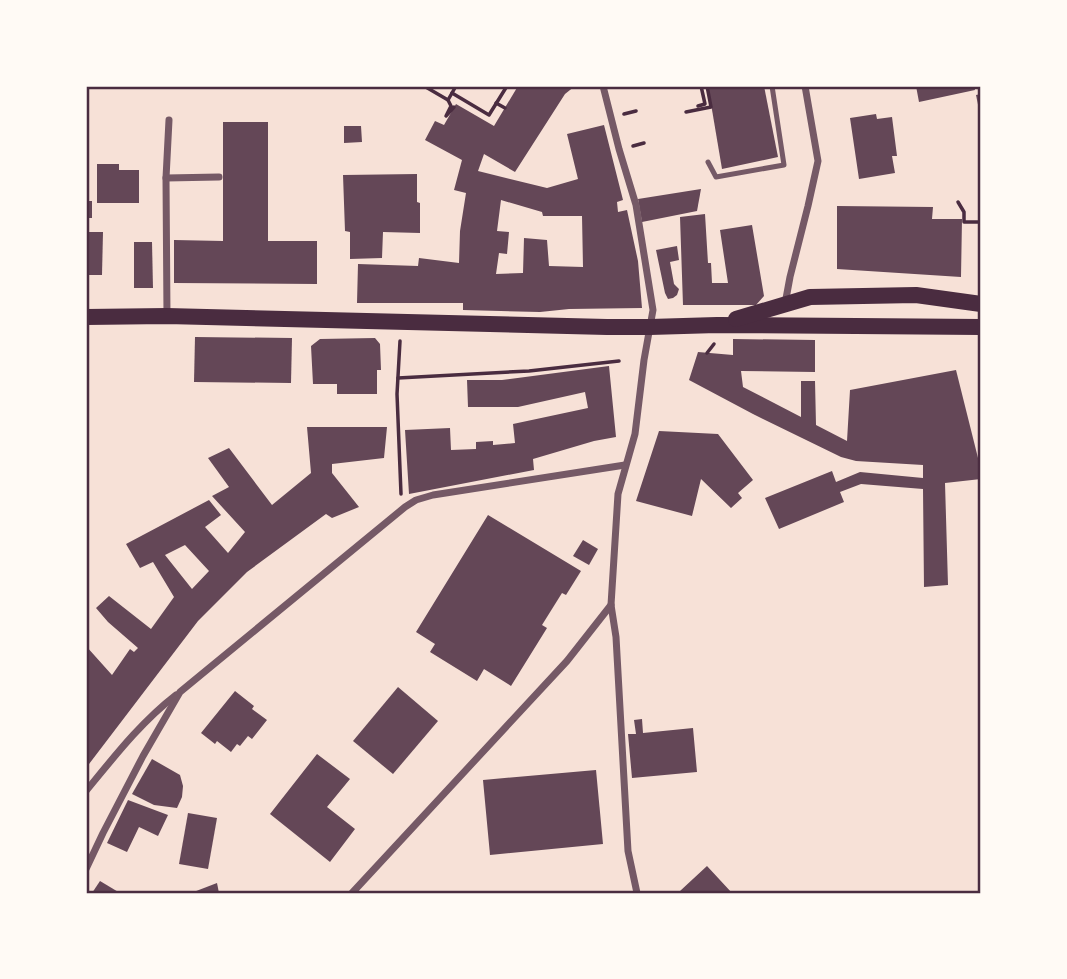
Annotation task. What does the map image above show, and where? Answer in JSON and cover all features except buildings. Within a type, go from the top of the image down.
[{"type":"main road","points":[[717,325],[810,297],[915,295],[981,304]]},
{"type":"main road","points":[[86,317],[167,316],[650,327],[981,327]]},
{"type":"street","points":[[603,86],[636,205],[653,310],[635,434],[616,506],[611,605],[616,637],[628,851],[637,893]]},
{"type":"street","points":[[785,306],[818,161],[805,86]]},
{"type":"street","points":[[167,316],[166,178],[169,120]]},
{"type":"street","points":[[166,178],[219,177]]},
{"type":"street","points":[[86,791],[159,708],[416,500],[433,495],[625,465]]},
{"type":"street","points":[[352,893],[567,661],[611,605]]},
{"type":"street","points":[[86,869],[137,767],[180,692]]},
{"type":"lane","points":[[708,162],[716,177],[784,165],[772,86]]},
{"type":"path","points":[[424,86],[452,106],[446,116],[454,107]]},
{"type":"path","points":[[447,100],[456,86]]},
{"type":"path","points":[[452,93],[489,115],[507,86]]},
{"type":"path","points":[[698,106],[705,104],[701,86]]},
{"type":"path","points":[[686,112],[711,107],[707,86]]},
{"type":"path","points":[[496,103],[505,108]]},
{"type":"path","points":[[624,114],[636,111]]},
{"type":"path","points":[[632,146],[644,143]]},
{"type":"path","points":[[958,202],[964,212],[964,222],[981,222]]},
{"type":"path","points":[[401,322],[397,394],[401,493],[405,507]]},
{"type":"path","points":[[398,378],[529,371],[619,360]]}]
